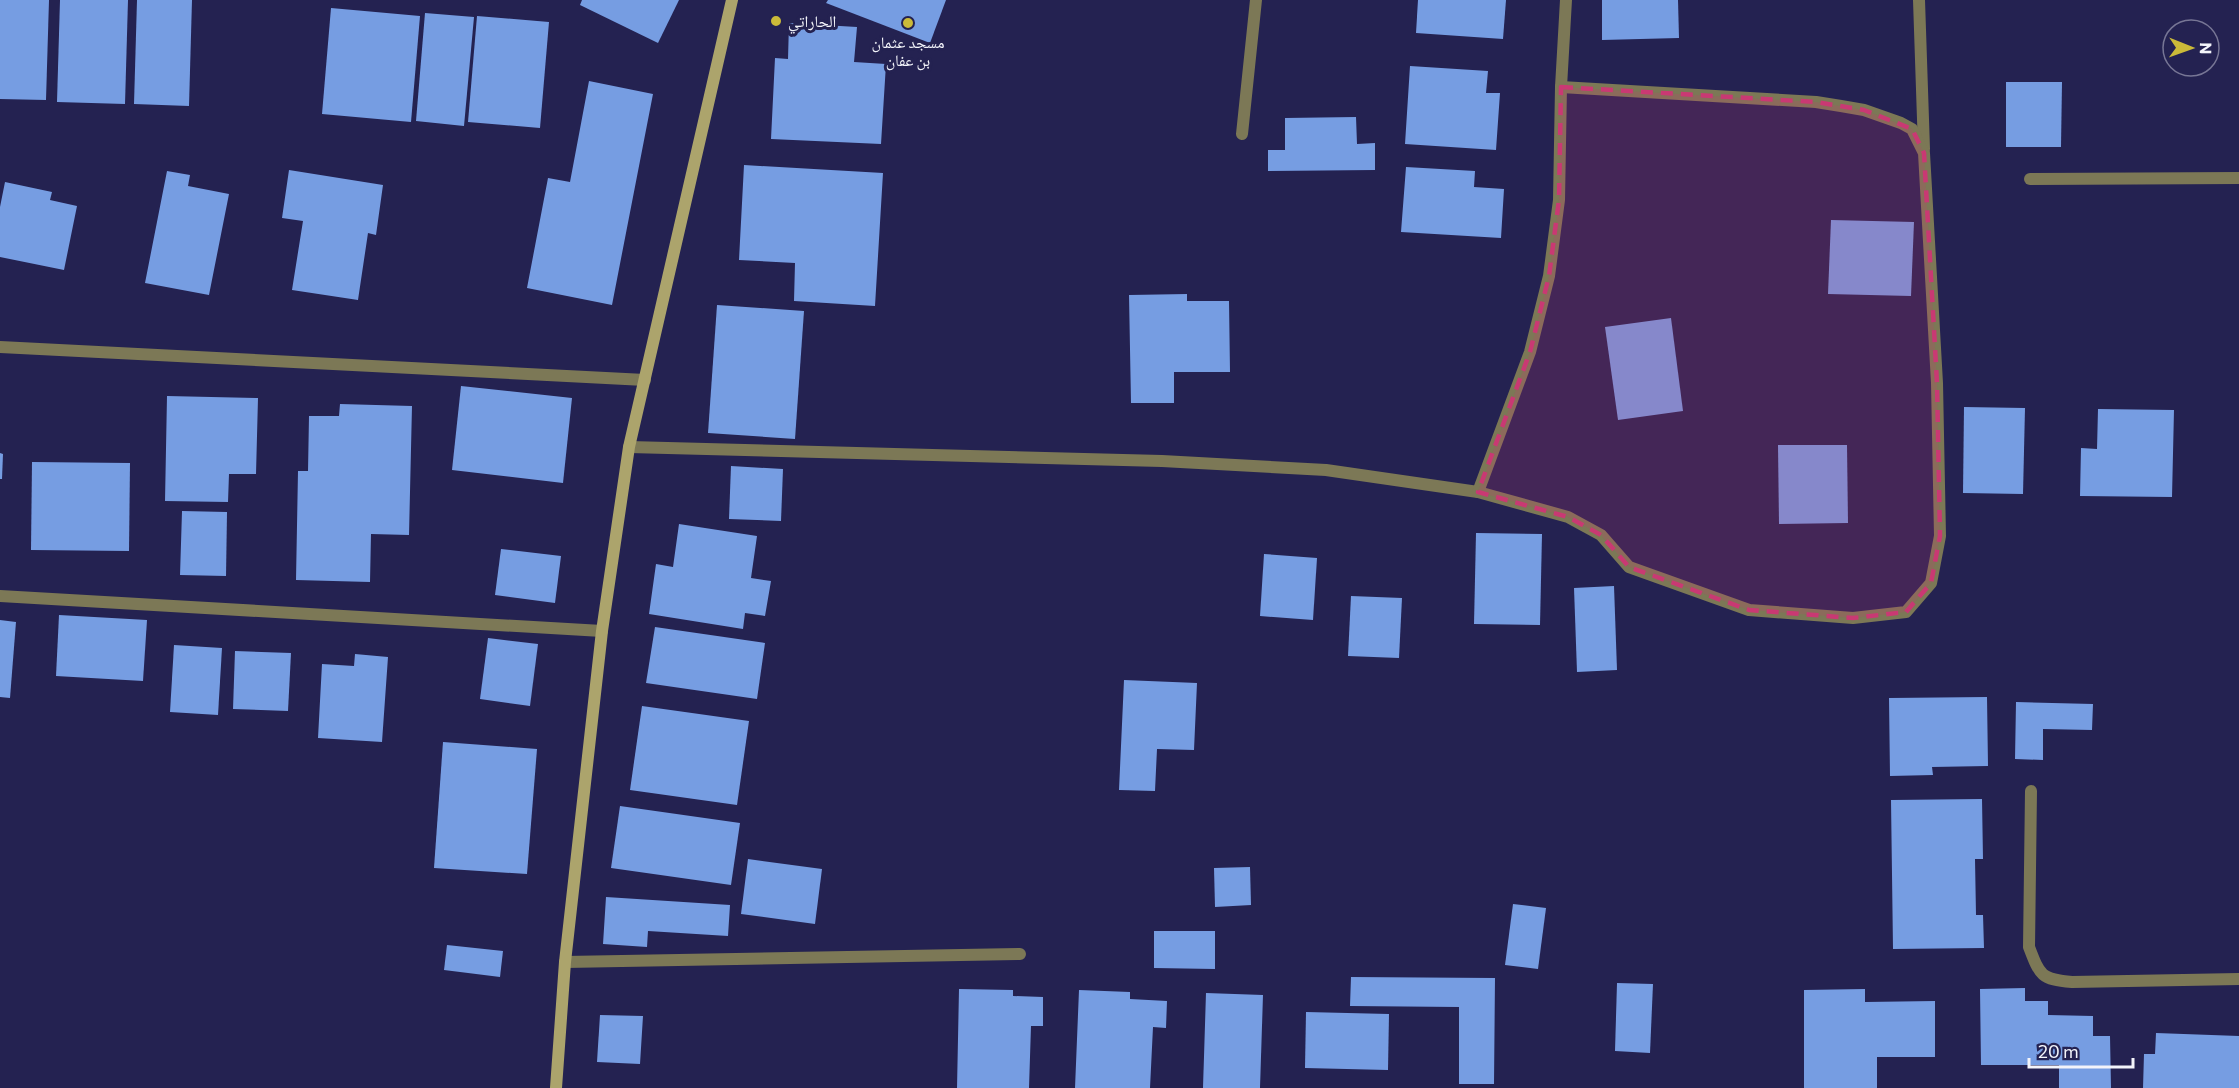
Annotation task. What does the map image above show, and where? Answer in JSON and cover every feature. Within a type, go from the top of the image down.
[{"type":"main road","points":[[556,1088],[565,962],[602,632],[629,447],[732,0]]},
{"type":"street","points":[[1242,134],[1256,0]]},
{"type":"street","points":[[1478,492],[1530,352],[1549,276],[1559,200],[1561,87],[1566,0]]},
{"type":"street","points":[[629,447],[1162,461],[1326,470],[1478,492],[1568,517],[1601,536],[1629,567],[1749,609],[1853,618],[1906,612],[1931,583],[1940,536],[1937,383],[1924,153],[1919,0]]},
{"type":"street","points":[[1561,87],[1816,102],[1864,110],[1912,129],[1924,153]]},
{"type":"street","points":[[2030,179],[2239,178]]},
{"type":"street","points":[[0,347],[645,380]]},
{"type":"street","points":[[0,596],[602,632]]},
{"type":"street","points":[[2031,791],[2029,947],[2038,971],[2051,980],[2073,982],[2239,979]]},
{"type":"street","points":[[565,962],[1020,954]]},
{"type":"highlighted area","points":[[1561,87],[1816,102],[1864,110],[1912,129],[1924,153],[1937,383],[1940,536],[1931,583],[1906,612],[1853,618],[1749,610],[1629,567],[1601,535],[1568,517],[1478,492],[1530,352],[1549,276],[1559,200]]},
{"type":"building","points":[[0,0],[49,0],[46,100],[0,99]]},
{"type":"building","points":[[60,0],[128,0],[125,104],[57,102]]},
{"type":"building","points":[[137,0],[192,0],[189,106],[134,104]]},
{"type":"building","points":[[582,0],[679,0],[658,43],[580,5]]},
{"type":"building","name":"مسجد عثمان بن عفان","points":[[828,0],[946,0],[930,43],[826,3]]},
{"type":"building","points":[[1418,0],[1506,0],[1503,39],[1416,33]]},
{"type":"building","points":[[1602,0],[1678,0],[1679,38],[1602,40]]},
{"type":"building","points":[[331,8],[420,16],[411,122],[322,114]]},
{"type":"building","points":[[425,13],[474,17],[464,126],[416,121]]},
{"type":"building","points":[[477,16],[549,22],[540,128],[468,122]]},
{"type":"building","points":[[789,23],[857,27],[854,62],[886,64],[881,144],[771,139],[775,58],[788,59]]},
{"type":"building","points":[[1410,66],[1488,71],[1486,93],[1500,93],[1496,150],[1405,144]]},
{"type":"building","points":[[589,81],[653,94],[612,305],[527,288],[548,178],[570,182]]},
{"type":"building","points":[[2006,82],[2062,82],[2061,147],[2006,147]]},
{"type":"building","points":[[1356,117],[1357,144],[1375,143],[1375,170],[1268,171],[1268,150],[1285,150],[1285,118]]},
{"type":"building","points":[[744,165],[883,173],[875,306],[794,301],[795,263],[739,260]]},
{"type":"building","points":[[1406,167],[1475,171],[1474,187],[1504,189],[1501,238],[1401,232]]},
{"type":"building","points":[[289,170],[383,185],[376,235],[368,233],[358,300],[292,290],[303,221],[282,218]]},
{"type":"building","points":[[167,171],[190,175],[188,186],[229,194],[209,295],[145,283]]},
{"type":"building","points":[[5,182],[52,192],[50,200],[77,206],[64,270],[0,257],[0,207]]},
{"type":"building","points":[[1831,220],[1914,222],[1911,296],[1828,294]]},
{"type":"building","points":[[1187,294],[1187,301],[1229,301],[1230,372],[1174,372],[1174,403],[1131,403],[1129,295]]},
{"type":"building","points":[[717,305],[804,311],[795,439],[708,433]]},
{"type":"building","points":[[1671,318],[1683,411],[1618,420],[1605,327]]},
{"type":"building","points":[[461,386],[572,398],[563,483],[452,470]]},
{"type":"building","points":[[167,396],[258,398],[256,474],[229,474],[228,502],[165,501]]},
{"type":"building","points":[[340,404],[412,406],[409,535],[371,534],[370,582],[296,580],[298,471],[308,471],[309,416],[339,416]]},
{"type":"building","points":[[1964,407],[2025,408],[2023,494],[1963,493]]},
{"type":"building","points":[[2098,409],[2174,410],[2172,497],[2080,496],[2081,448],[2097,449]]},
{"type":"building","points":[[1778,445],[1847,445],[1848,523],[1779,524]]},
{"type":"building","points":[[0,453],[3,454],[2,479],[0,479]]},
{"type":"building","points":[[32,462],[130,463],[129,551],[31,550]]},
{"type":"building","points":[[731,466],[783,469],[781,521],[729,519]]},
{"type":"building","points":[[182,511],[227,512],[226,576],[180,575]]},
{"type":"building","points":[[679,524],[757,536],[751,578],[771,581],[765,616],[745,613],[743,629],[649,614],[656,564],[673,567]]},
{"type":"building","points":[[1476,533],[1542,534],[1540,625],[1474,624]]},
{"type":"building","points":[[501,549],[561,556],[555,603],[495,595]]},
{"type":"building","points":[[1264,554],[1317,558],[1313,620],[1260,616]]},
{"type":"building","points":[[1614,586],[1617,670],[1577,672],[1574,588]]},
{"type":"building","points":[[1351,596],[1402,598],[1399,658],[1348,656]]},
{"type":"building","points":[[59,615],[147,620],[143,681],[56,676]]},
{"type":"building","points":[[0,620],[16,622],[10,698],[0,697]]},
{"type":"building","points":[[655,627],[765,643],[757,699],[646,683]]},
{"type":"building","points":[[488,638],[538,644],[530,706],[480,699]]},
{"type":"building","points":[[174,645],[222,648],[218,715],[170,712]]},
{"type":"building","points":[[235,651],[291,653],[288,711],[233,709]]},
{"type":"building","points":[[355,654],[388,657],[382,742],[318,738],[322,664],[354,666]]},
{"type":"building","points":[[1124,680],[1197,683],[1194,750],[1157,749],[1155,791],[1119,790]]},
{"type":"building","points":[[1987,697],[1988,766],[1932,767],[1933,775],[1890,776],[1889,698]]},
{"type":"building","points":[[2016,702],[2093,704],[2092,730],[2043,729],[2043,760],[2015,759]]},
{"type":"building","points":[[642,706],[749,721],[737,805],[630,790]]},
{"type":"building","points":[[443,742],[537,749],[527,874],[434,868]]},
{"type":"building","points":[[1982,799],[1983,859],[1975,859],[1976,915],[1983,915],[1984,948],[1893,949],[1891,800]]},
{"type":"building","points":[[620,806],[740,823],[731,885],[611,868]]},
{"type":"building","points":[[748,859],[822,869],[815,924],[741,914]]},
{"type":"building","points":[[1250,867],[1251,905],[1215,907],[1214,868]]},
{"type":"building","points":[[606,897],[730,905],[728,936],[648,931],[647,947],[603,944]]},
{"type":"building","points":[[1513,904],[1546,908],[1538,969],[1505,965]]},
{"type":"building","points":[[1154,931],[1215,931],[1215,969],[1154,968]]},
{"type":"building","points":[[447,945],[503,951],[500,977],[444,970]]},
{"type":"building","points":[[1351,977],[1495,978],[1494,1084],[1459,1084],[1459,1007],[1350,1006]]},
{"type":"building","points":[[1617,983],[1653,984],[1650,1053],[1615,1051]]},
{"type":"building","points":[[2025,988],[2025,1001],[2048,1001],[2048,1015],[2093,1016],[2093,1036],[2110,1036],[2111,1088],[2059,1088],[2059,1065],[1981,1065],[1980,989]]},
{"type":"building","points":[[959,989],[1013,990],[1013,996],[1043,997],[1043,1026],[1031,1026],[1029,1088],[957,1088]]},
{"type":"building","points":[[1865,989],[1865,1002],[1935,1001],[1935,1057],[1877,1057],[1877,1088],[1804,1088],[1804,990]]},
{"type":"building","points":[[1079,990],[1130,992],[1130,999],[1167,1001],[1166,1028],[1153,1027],[1150,1088],[1075,1088]]},
{"type":"building","points":[[1206,993],[1263,995],[1260,1088],[1203,1088]]},
{"type":"building","points":[[1306,1012],[1389,1014],[1388,1070],[1305,1068]]},
{"type":"building","points":[[600,1015],[643,1016],[640,1064],[597,1062]]},
{"type":"building","points":[[2156,1033],[2239,1036],[2239,1088],[2143,1088],[2144,1054],[2155,1054]]},
{"type":"place","name":"الحاراتي","points":[[776,21]]},
{"type":"place","name":"مسجد عثمان بن عفان","points":[[908,23]]}]
